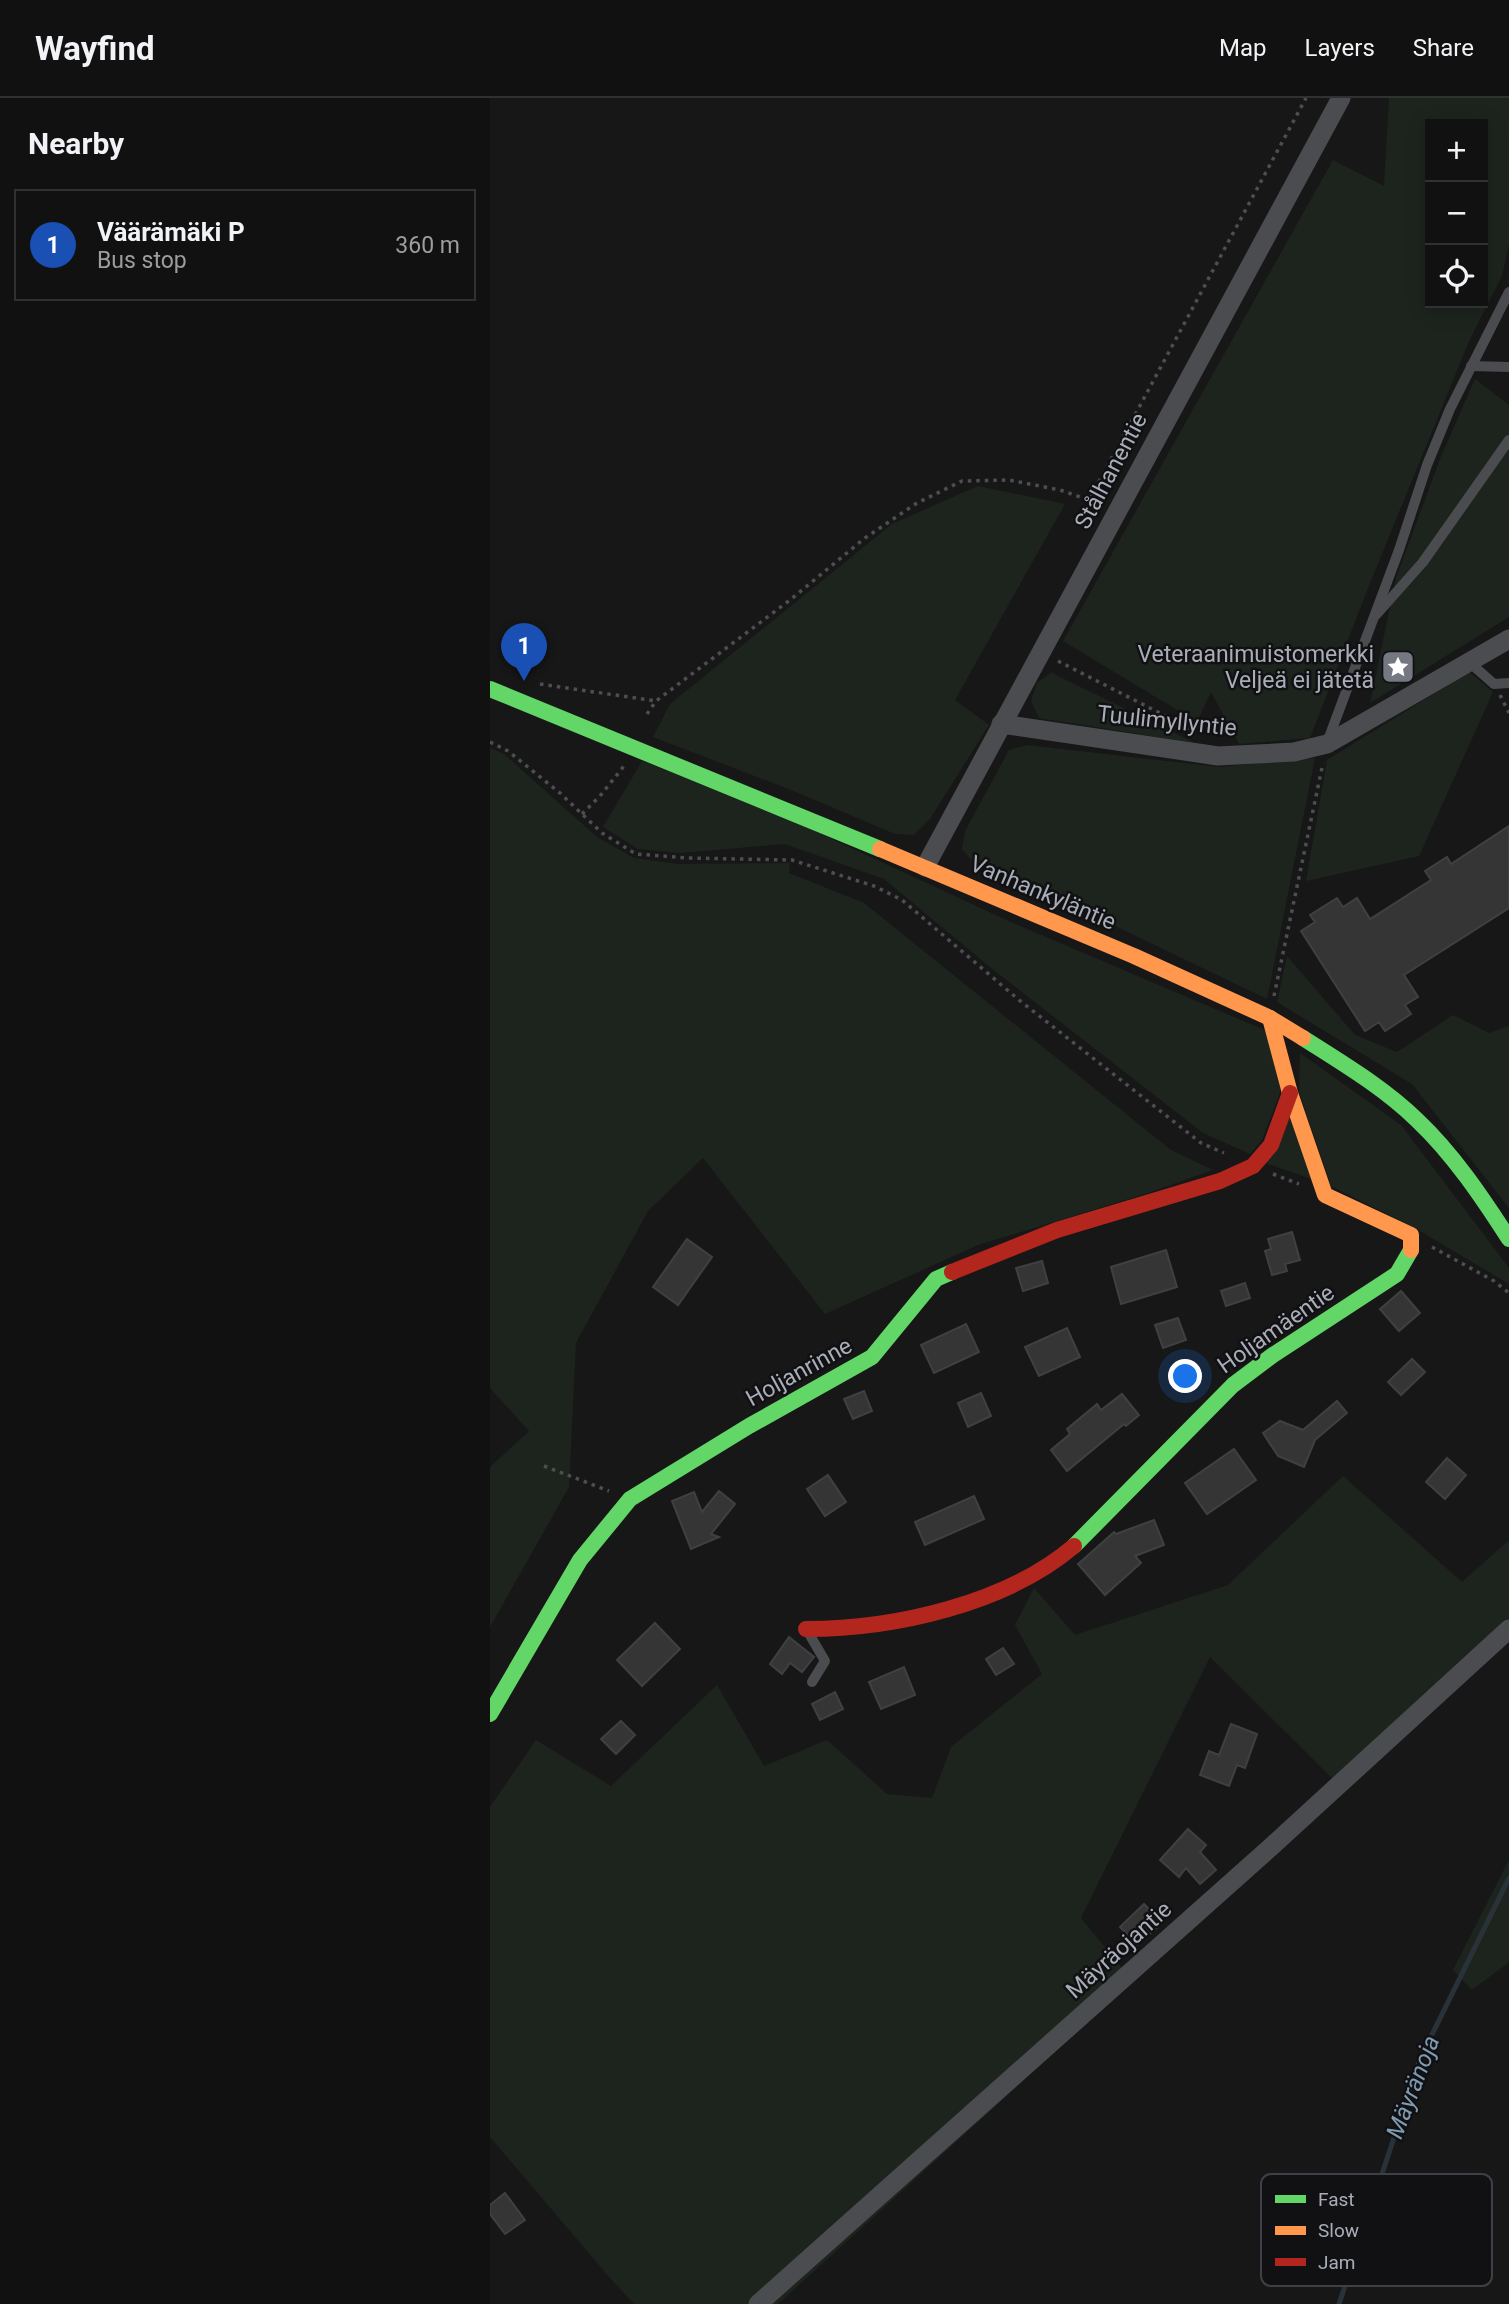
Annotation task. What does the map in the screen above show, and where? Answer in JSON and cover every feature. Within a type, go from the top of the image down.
[{"type":"street","name":"Stålhanentie","points":[[925,867],[1341,98]]},
{"type":"street","name":"Tuulimyllyntie","points":[[1001,724],[1218,756],[1293,752],[1327,744],[1509,639]]},
{"type":"street","name":"Vanhankyläntie","points":[[490,689],[925,867],[1134,956],[1270,1018],[1360,1074],[1417,1120],[1477,1189],[1509,1239]]},
{"type":"street","points":[[1270,1018],[1290,1093],[1325,1195],[1411,1236]]},
{"type":"street","points":[[1254,1166],[1271,1145],[1290,1093]]},
{"type":"street","name":"Holjanrinne","points":[[490,1714],[580,1560],[630,1499],[749,1426],[872,1357],[936,1279],[1057,1230],[1220,1181],[1254,1166]]},
{"type":"street","name":"Holjamäentie","points":[[806,1629],[836,1629],[887,1623],[972,1602],[1015,1586],[1072,1548],[1233,1385],[1273,1355],[1397,1275],[1411,1253],[1411,1236]]},
{"type":"street","name":"Mäyräojantie","points":[[758,2304],[1272,1846],[1509,1629]]},
{"type":"lane","points":[[1327,744],[1427,466],[1450,409],[1509,292]]},
{"type":"lane","points":[[1471,366],[1509,367]]},
{"type":"lane","points":[[1371,621],[1423,562],[1509,440]]},
{"type":"lane","points":[[1469,662],[1494,684],[1509,684]]},
{"type":"lane","points":[[806,1629],[825,1661],[812,1682]]},
{"type":"path","points":[[1089,500],[1306,98]]},
{"type":"path","points":[[647,714],[656,701],[790,600],[865,538],[916,503],[962,481],[1009,480],[1060,490],[1089,500],[1116,514]]},
{"type":"path","points":[[1040,652],[1191,729]]},
{"type":"path","points":[[538,683],[656,701]]},
{"type":"path","points":[[490,742],[508,751],[560,793],[602,833],[636,854],[792,860],[874,886],[901,900],[1018,1000],[1201,1143],[1325,1195]]},
{"type":"path","points":[[1270,1018],[1327,744]]},
{"type":"path","points":[[582,814],[625,764]]},
{"type":"path","points":[[1411,1236],[1494,1281],[1509,1293]]},
{"type":"path","points":[[544,1466],[630,1499]]},
{"type":"shaded area","points":[[1389,98],[1509,98],[1509,244],[1502,276],[1488,304],[1488,119],[1425,119],[1425,308],[1486,308],[1470,339],[1368,588],[1310,738],[1239,744],[1211,692],[1197,722],[1063,641],[1333,160],[1384,186]]},
{"type":"shaded area","points":[[1475,379],[1509,405],[1509,617],[1370,703],[1396,578],[1440,459]]},
{"type":"shaded area","points":[[978,486],[1065,504],[955,700],[989,725],[930,819],[914,835],[895,834],[791,790],[653,737],[670,704],[892,524]]},
{"type":"shaded area","points":[[1052,672],[1195,743],[1039,718],[1031,701],[1037,683]]},
{"type":"shaded area","points":[[1469,672],[1493,692],[1419,856],[1306,881],[1327,760]]},
{"type":"shaded area","points":[[1027,745],[1219,767],[1315,758],[1267,999],[1034,887],[973,862],[962,849],[965,831],[1009,750]]},
{"type":"shaded area","points":[[490,748],[504,754],[597,837],[634,858],[678,864],[790,863],[789,873],[864,903],[1171,1150],[1213,1170],[1148,1193],[978,1245],[825,1314],[703,1158],[648,1211],[576,1343],[569,1487],[490,1627],[490,1467],[529,1431],[490,1388]]},
{"type":"shaded area","points":[[642,761],[765,808],[1013,923],[1267,1031],[1281,1090],[1262,1140],[1250,1154],[1203,1133],[991,968],[884,879],[785,844],[680,853],[638,849],[603,827]]},
{"type":"shaded area","points":[[1287,956],[1355,1035],[1397,1052],[1453,1015],[1489,1033],[1509,1026],[1509,1208],[1412,1084],[1277,1002]]},
{"type":"shaded area","points":[[1300,1053],[1401,1125],[1509,1268],[1509,1284],[1415,1228],[1331,1186],[1299,1092]]},
{"type":"shaded area","points":[[1290,1113],[1311,1179],[1266,1163]]},
{"type":"shaded area","points":[[1343,1476],[1462,1582],[1509,1540],[1509,1642],[1345,1791],[1210,1657],[1081,1918],[1133,1981],[778,2304],[634,2304],[490,2137],[490,1807],[536,1740],[611,1786],[717,1685],[764,1766],[827,1740],[887,1794],[932,1798],[951,1747],[1042,1674],[1015,1625],[1034,1588],[1075,1635],[1228,1585]]},
{"type":"shaded area","points":[[1509,1860],[1509,1962],[1472,1990],[1453,1970]]},
{"type":"building","points":[[1509,826],[1509,908],[1404,975],[1418,997],[1405,1005],[1411,1014],[1385,1031],[1379,1022],[1365,1031],[1301,931],[1315,922],[1310,915],[1337,898],[1343,907],[1357,898],[1370,919],[1431,880],[1425,871],[1447,857],[1451,864]]},
{"type":"building","points":[[1292,1232],[1300,1260],[1285,1264],[1287,1271],[1272,1275],[1265,1251],[1271,1249],[1268,1239]]},
{"type":"building","points":[[687,1239],[712,1257],[678,1305],[653,1287]]},
{"type":"building","points":[[1166,1250],[1177,1287],[1121,1304],[1111,1267]]},
{"type":"building","points":[[1042,1261],[1048,1283],[1023,1291],[1016,1268]]},
{"type":"building","points":[[1245,1283],[1250,1298],[1226,1306],[1221,1291]]},
{"type":"building","points":[[1401,1291],[1420,1313],[1399,1331],[1380,1309]]},
{"type":"building","points":[[1178,1318],[1186,1340],[1163,1348],[1155,1325]]},
{"type":"building","points":[[966,1324],[979,1352],[934,1373],[921,1345]]},
{"type":"building","points":[[1067,1328],[1080,1357],[1039,1376],[1025,1347]]},
{"type":"building","points":[[1412,1359],[1425,1372],[1401,1395],[1388,1382]]},
{"type":"building","points":[[864,1391],[872,1411],[853,1419],[844,1399]]},
{"type":"building","points":[[981,1393],[991,1416],[968,1427],[958,1403]]},
{"type":"building","points":[[1122,1394],[1139,1415],[1126,1426],[1124,1424],[1067,1471],[1051,1450],[1070,1434],[1067,1429],[1097,1404],[1101,1410]]},
{"type":"building","points":[[1337,1401],[1347,1413],[1315,1440],[1304,1467],[1278,1456],[1263,1433],[1280,1421],[1303,1430]]},
{"type":"building","points":[[1234,1449],[1256,1480],[1207,1514],[1185,1483]]},
{"type":"building","points":[[1447,1458],[1466,1475],[1445,1499],[1426,1482]]},
{"type":"building","points":[[828,1475],[846,1502],[825,1516],[807,1489]]},
{"type":"building","points":[[719,1491],[735,1504],[711,1534],[719,1537],[691,1549],[672,1501],[694,1492],[702,1512]]},
{"type":"building","points":[[974,1496],[984,1519],[925,1545],[915,1522]]},
{"type":"building","points":[[1154,1520],[1164,1545],[1135,1556],[1141,1563],[1105,1595],[1078,1564],[1114,1532],[1116,1534]]},
{"type":"building","points":[[655,1623],[680,1649],[642,1686],[617,1660]]},
{"type":"building","points":[[789,1637],[814,1657],[802,1672],[790,1663],[782,1674],[770,1664]]},
{"type":"building","points":[[1003,1648],[1014,1664],[996,1675],[986,1659]]},
{"type":"building","points":[[904,1667],[915,1695],[881,1709],[869,1682]]},
{"type":"building","points":[[835,1692],[843,1709],[820,1720],[812,1704]]},
{"type":"building","points":[[621,1721],[635,1735],[616,1754],[601,1739]]},
{"type":"building","points":[[1231,1724],[1257,1734],[1245,1768],[1237,1765],[1229,1786],[1200,1775],[1209,1751],[1219,1755]]},
{"type":"building","points":[[1188,1829],[1206,1845],[1200,1852],[1216,1870],[1200,1884],[1186,1868],[1179,1877],[1160,1860]]},
{"type":"building","points":[[1144,1904],[1162,1923],[1137,1945],[1120,1927]]},
{"type":"building","points":[[505,2193],[525,2220],[505,2234],[490,2214],[490,2205]]},
{"type":"waterway","name":"Mäyränoja","points":[[1382,2174],[1420,2059],[1509,1878]]},
{"type":"waterway","name":"Mäyränoja","points":[[1339,2304],[1345,2286]]},
{"type":"traffic: fast","points":[[490,689],[880,849]]},
{"type":"traffic: fast","points":[[1303,1038],[1376,1086],[1417,1120],[1455,1162],[1509,1239]]},
{"type":"traffic: fast","points":[[1074,1546],[1233,1385],[1273,1355],[1397,1274],[1411,1250]]},
{"type":"traffic: fast","points":[[490,1714],[580,1560],[630,1499],[749,1426],[872,1357],[936,1279],[952,1272]]},
{"type":"traffic: slow","points":[[880,849],[1134,956],[1270,1018],[1303,1038]]},
{"type":"traffic: slow","points":[[1270,1018],[1290,1093],[1325,1195],[1411,1235],[1411,1250]]},
{"type":"traffic: jam","points":[[952,1272],[1057,1230],[1220,1181],[1253,1166],[1271,1145],[1290,1093]]},
{"type":"traffic: jam","points":[[806,1629],[840,1628],[912,1618],[983,1598],[1047,1566],[1074,1546]]},
{"type":"place","name":"Veteraanimuistomerkki Veljeä ei jätetä","points":[[1398,667]]},
{"type":"place","name":"Väärämäki P","points":[[524,681]]}]
